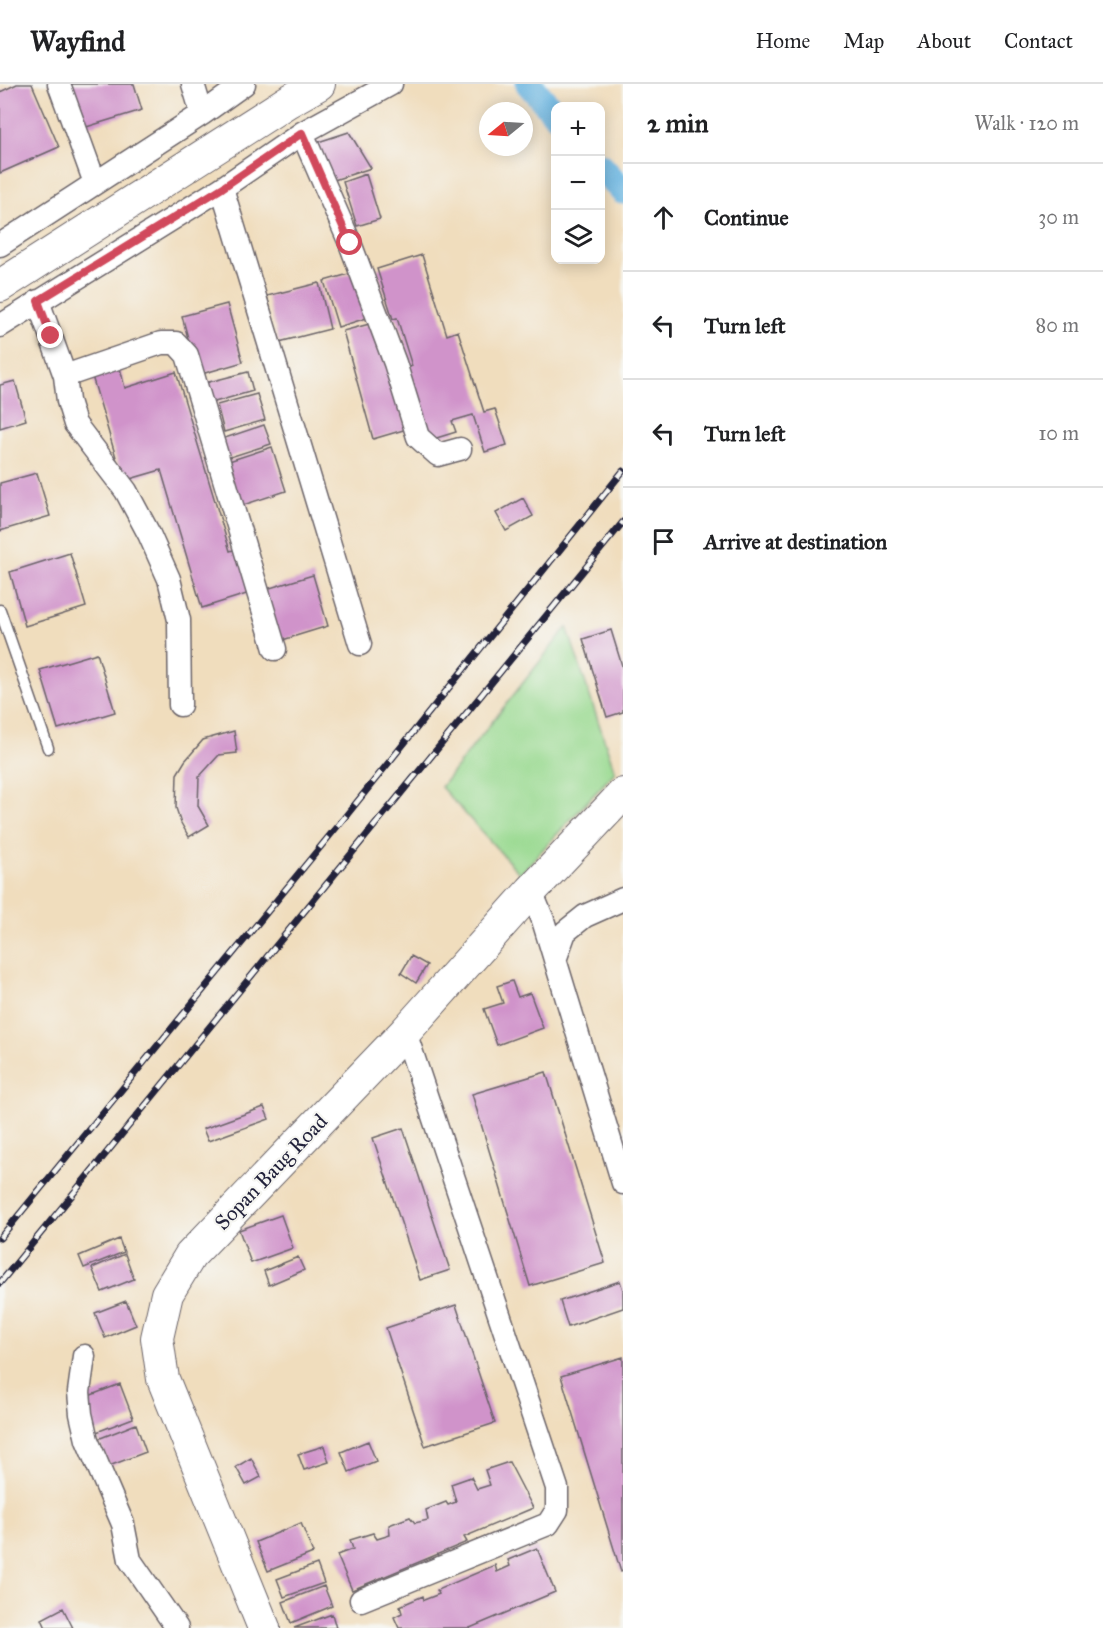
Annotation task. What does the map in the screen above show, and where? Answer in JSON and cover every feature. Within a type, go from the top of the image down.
[{"type":"street","points":[[59,84],[95,183]]},
{"type":"street","points":[[193,84],[202,114]]},
{"type":"street","points":[[0,244],[202,114],[244,84]]},
{"type":"street","points":[[0,286],[287,102],[319,84]]},
{"type":"street","points":[[0,326],[222,188],[302,133],[391,84]]},
{"type":"street","points":[[302,133],[354,254],[395,363],[418,437],[438,455],[460,449]]},
{"type":"street","points":[[222,188],[360,644]]},
{"type":"street","points":[[38,301],[65,376],[68,401],[75,424],[126,491],[169,579],[179,620],[180,705]]},
{"type":"street","points":[[65,376],[161,343],[176,343],[187,355],[276,649]]},
{"type":"street","name":"Sopan Baug Road","points":[[264,1628],[163,1379],[157,1338],[167,1294],[190,1256],[405,1032],[531,891],[623,794]]},
{"type":"street","points":[[531,891],[543,920],[623,1183]]},
{"type":"street","points":[[555,960],[565,932],[585,916],[623,899]]},
{"type":"street","points":[[361,1600],[548,1524],[557,1510],[557,1488],[405,1032]]},
{"type":"street","points":[[84,1356],[79,1392],[87,1440],[123,1524],[130,1560],[177,1628]]},
{"type":"lane","points":[[0,610],[48,748]]},
{"type":"green space","points":[[567,627],[615,772],[520,874],[441,787]]},
{"type":"building","points":[[17,84],[32,84],[59,147],[0,173],[0,92]]},
{"type":"building","points":[[70,84],[134,84],[142,110],[83,128]]},
{"type":"building","points":[[349,132],[371,168],[328,182],[315,143]]},
{"type":"building","points":[[366,174],[380,219],[357,226],[343,182]]},
{"type":"building","points":[[422,255],[447,335],[458,331],[484,412],[495,409],[507,445],[485,452],[473,415],[452,421],[456,432],[430,440],[408,368],[412,366],[397,318],[393,319],[377,269]]},
{"type":"building","points":[[356,272],[370,317],[338,327],[324,281]]},
{"type":"building","points":[[319,283],[330,329],[279,342],[267,296]]},
{"type":"building","points":[[227,304],[243,362],[198,375],[182,316]]},
{"type":"building","points":[[377,322],[407,429],[373,439],[343,331]]},
{"type":"building","points":[[120,368],[125,388],[176,372],[230,551],[240,548],[253,592],[202,608],[161,470],[123,481],[92,376]]},
{"type":"building","points":[[248,372],[253,391],[211,403],[205,383]]},
{"type":"building","points":[[15,381],[26,420],[0,428],[0,385]]},
{"type":"building","points":[[257,394],[265,420],[224,432],[217,405]]},
{"type":"building","points":[[264,425],[271,444],[227,458],[222,439]]},
{"type":"building","points":[[272,447],[286,491],[240,506],[226,462]]},
{"type":"building","points":[[37,473],[50,516],[0,531],[0,483]]},
{"type":"building","points":[[523,498],[533,516],[506,531],[496,513]]},
{"type":"building","points":[[70,553],[86,607],[25,626],[10,572]]},
{"type":"building","points":[[313,575],[328,626],[276,642],[260,591]]},
{"type":"building","points":[[611,630],[623,669],[623,712],[607,717],[583,639]]},
{"type":"building","points":[[97,653],[115,712],[58,729],[40,670]]},
{"type":"building","points":[[234,731],[237,753],[219,755],[199,777],[198,806],[209,825],[189,837],[176,808],[177,774],[203,740]]},
{"type":"building","points":[[411,956],[427,965],[416,983],[401,973]]},
{"type":"building","points":[[512,981],[518,997],[530,993],[543,1028],[497,1045],[484,1009],[503,1003],[497,986]]},
{"type":"building","points":[[546,1072],[605,1263],[530,1286],[472,1094]]},
{"type":"building","points":[[264,1107],[269,1119],[208,1141],[203,1129]]},
{"type":"building","points":[[403,1128],[450,1270],[420,1280],[373,1138]]},
{"type":"building","points":[[281,1215],[293,1248],[251,1263],[239,1230]]},
{"type":"building","points":[[119,1239],[124,1252],[84,1268],[79,1256]]},
{"type":"building","points":[[125,1254],[134,1279],[102,1292],[92,1268]]},
{"type":"building","points":[[298,1257],[304,1270],[269,1285],[264,1271]]},
{"type":"building","points":[[620,1281],[623,1290],[623,1308],[568,1327],[560,1301]]},
{"type":"building","points":[[126,1301],[136,1325],[105,1338],[95,1313]]},
{"type":"building","points":[[456,1305],[495,1423],[425,1446],[386,1328]]},
{"type":"building","points":[[623,1357],[623,1571],[621,1572],[561,1376]]},
{"type":"building","points":[[120,1384],[133,1418],[94,1433],[81,1399]]},
{"type":"building","points":[[136,1424],[146,1452],[109,1466],[98,1439]]},
{"type":"building","points":[[368,1441],[376,1461],[349,1472],[341,1452]]},
{"type":"building","points":[[324,1446],[329,1462],[304,1470],[298,1454]]},
{"type":"building","points":[[251,1458],[261,1477],[246,1485],[236,1467]]},
{"type":"building","points":[[509,1462],[533,1508],[464,1537],[467,1542],[352,1590],[337,1555],[353,1549],[350,1540],[373,1533],[377,1539],[390,1535],[389,1525],[410,1517],[415,1523],[428,1520],[426,1510],[446,1502],[448,1505],[456,1502],[451,1484],[471,1477],[477,1489],[490,1485],[485,1470]]},
{"type":"building","points":[[301,1523],[313,1553],[268,1571],[256,1542]]},
{"type":"building","points":[[537,1548],[555,1592],[470,1628],[399,1628],[394,1617],[402,1613],[400,1606],[423,1596],[424,1600],[439,1594],[437,1590],[495,1565],[497,1572],[510,1566],[508,1560]]},
{"type":"building","points":[[317,1564],[324,1583],[284,1597],[277,1579]]},
{"type":"building","points":[[324,1586],[332,1606],[291,1623],[283,1602]]},
{"type":"building","points":[[63,1608],[73,1628],[46,1628],[42,1619]]},
{"type":"building","points":[[332,1614],[336,1628],[294,1628]]},
{"type":"waterway","points":[[529,84],[551,109]]},
{"type":"waterway","points":[[605,171],[623,191]]},
{"type":"railway","points":[[0,1238],[349,812],[623,471]]},
{"type":"railway","points":[[0,1283],[623,522]]},
{"type":"route","points":[[51,336],[38,301],[222,188],[302,133],[350,243]]}]
